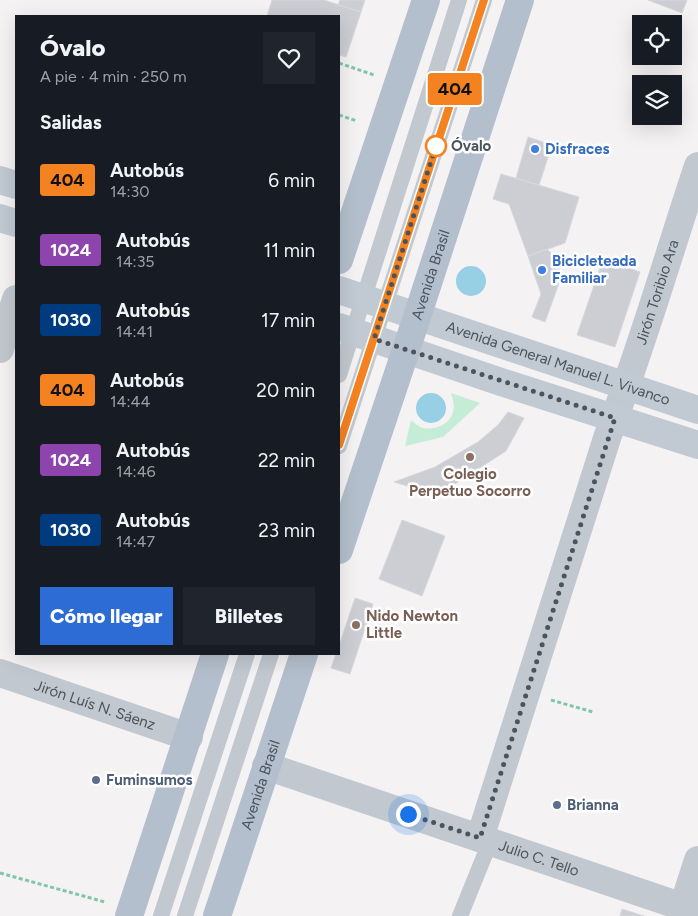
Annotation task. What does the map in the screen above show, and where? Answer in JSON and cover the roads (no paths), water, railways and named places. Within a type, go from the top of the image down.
[{"type":"main road","points":[[340,257],[426,0]]},
{"type":"main road","name":"Avenida Brasil","points":[[340,547],[520,0]]},
{"type":"main road","points":[[340,208],[354,192],[370,166]]},
{"type":"main road","points":[[130,913],[215,655]]},
{"type":"main road","name":"Avenida Brasil","points":[[217,916],[304,655]]},
{"type":"street","name":"Jirón Toribio Ara","points":[[485,840],[527,692],[698,166]]},
{"type":"street","points":[[0,180],[15,185]]},
{"type":"street","points":[[0,218],[15,223]]},
{"type":"street","name":"Avenida General Manuel L. Vivanco","points":[[362,298],[698,410]]},
{"type":"street","points":[[0,349],[15,302]]},
{"type":"street","points":[[355,333],[698,444]]},
{"type":"street","name":"Jirón Luís N. Sáenz","points":[[0,673],[189,737]]},
{"type":"street","name":"Julio C. Tello","points":[[266,766],[485,840],[687,912]]},
{"type":"street","points":[[687,912],[698,860]]},
{"type":"lane","points":[[340,439],[355,333],[362,298],[460,0]]},
{"type":"lane","points":[[340,373],[355,333],[362,298],[484,0]]},
{"type":"lane","points":[[161,916],[247,655]]},
{"type":"lane","name":"Avenida Brasil","points":[[185,916],[271,655]]},
{"type":"lane","points":[[460,916],[485,840]]},
{"type":"water","points":[[471,266],[482,270],[486,281],[482,292],[471,296],[460,292],[456,281],[460,270]]},
{"type":"water","points":[[431,393],[442,397],[446,408],[442,419],[431,423],[420,419],[416,408],[420,397]]},
{"type":"place","name":"Óvalo","points":[[436,146]]},
{"type":"place","name":"Disfraces","points":[[535,149]]},
{"type":"place","name":"Bicicleteada Familiar","points":[[542,270]]},
{"type":"place","name":"Colegio Perpetuo Socorro","points":[[470,457]]},
{"type":"place","name":"Nido Newton Little","points":[[356,625]]},
{"type":"place","name":"Fuminsumos","points":[[96,780]]},
{"type":"place","name":"Brianna","points":[[557,805]]}]
